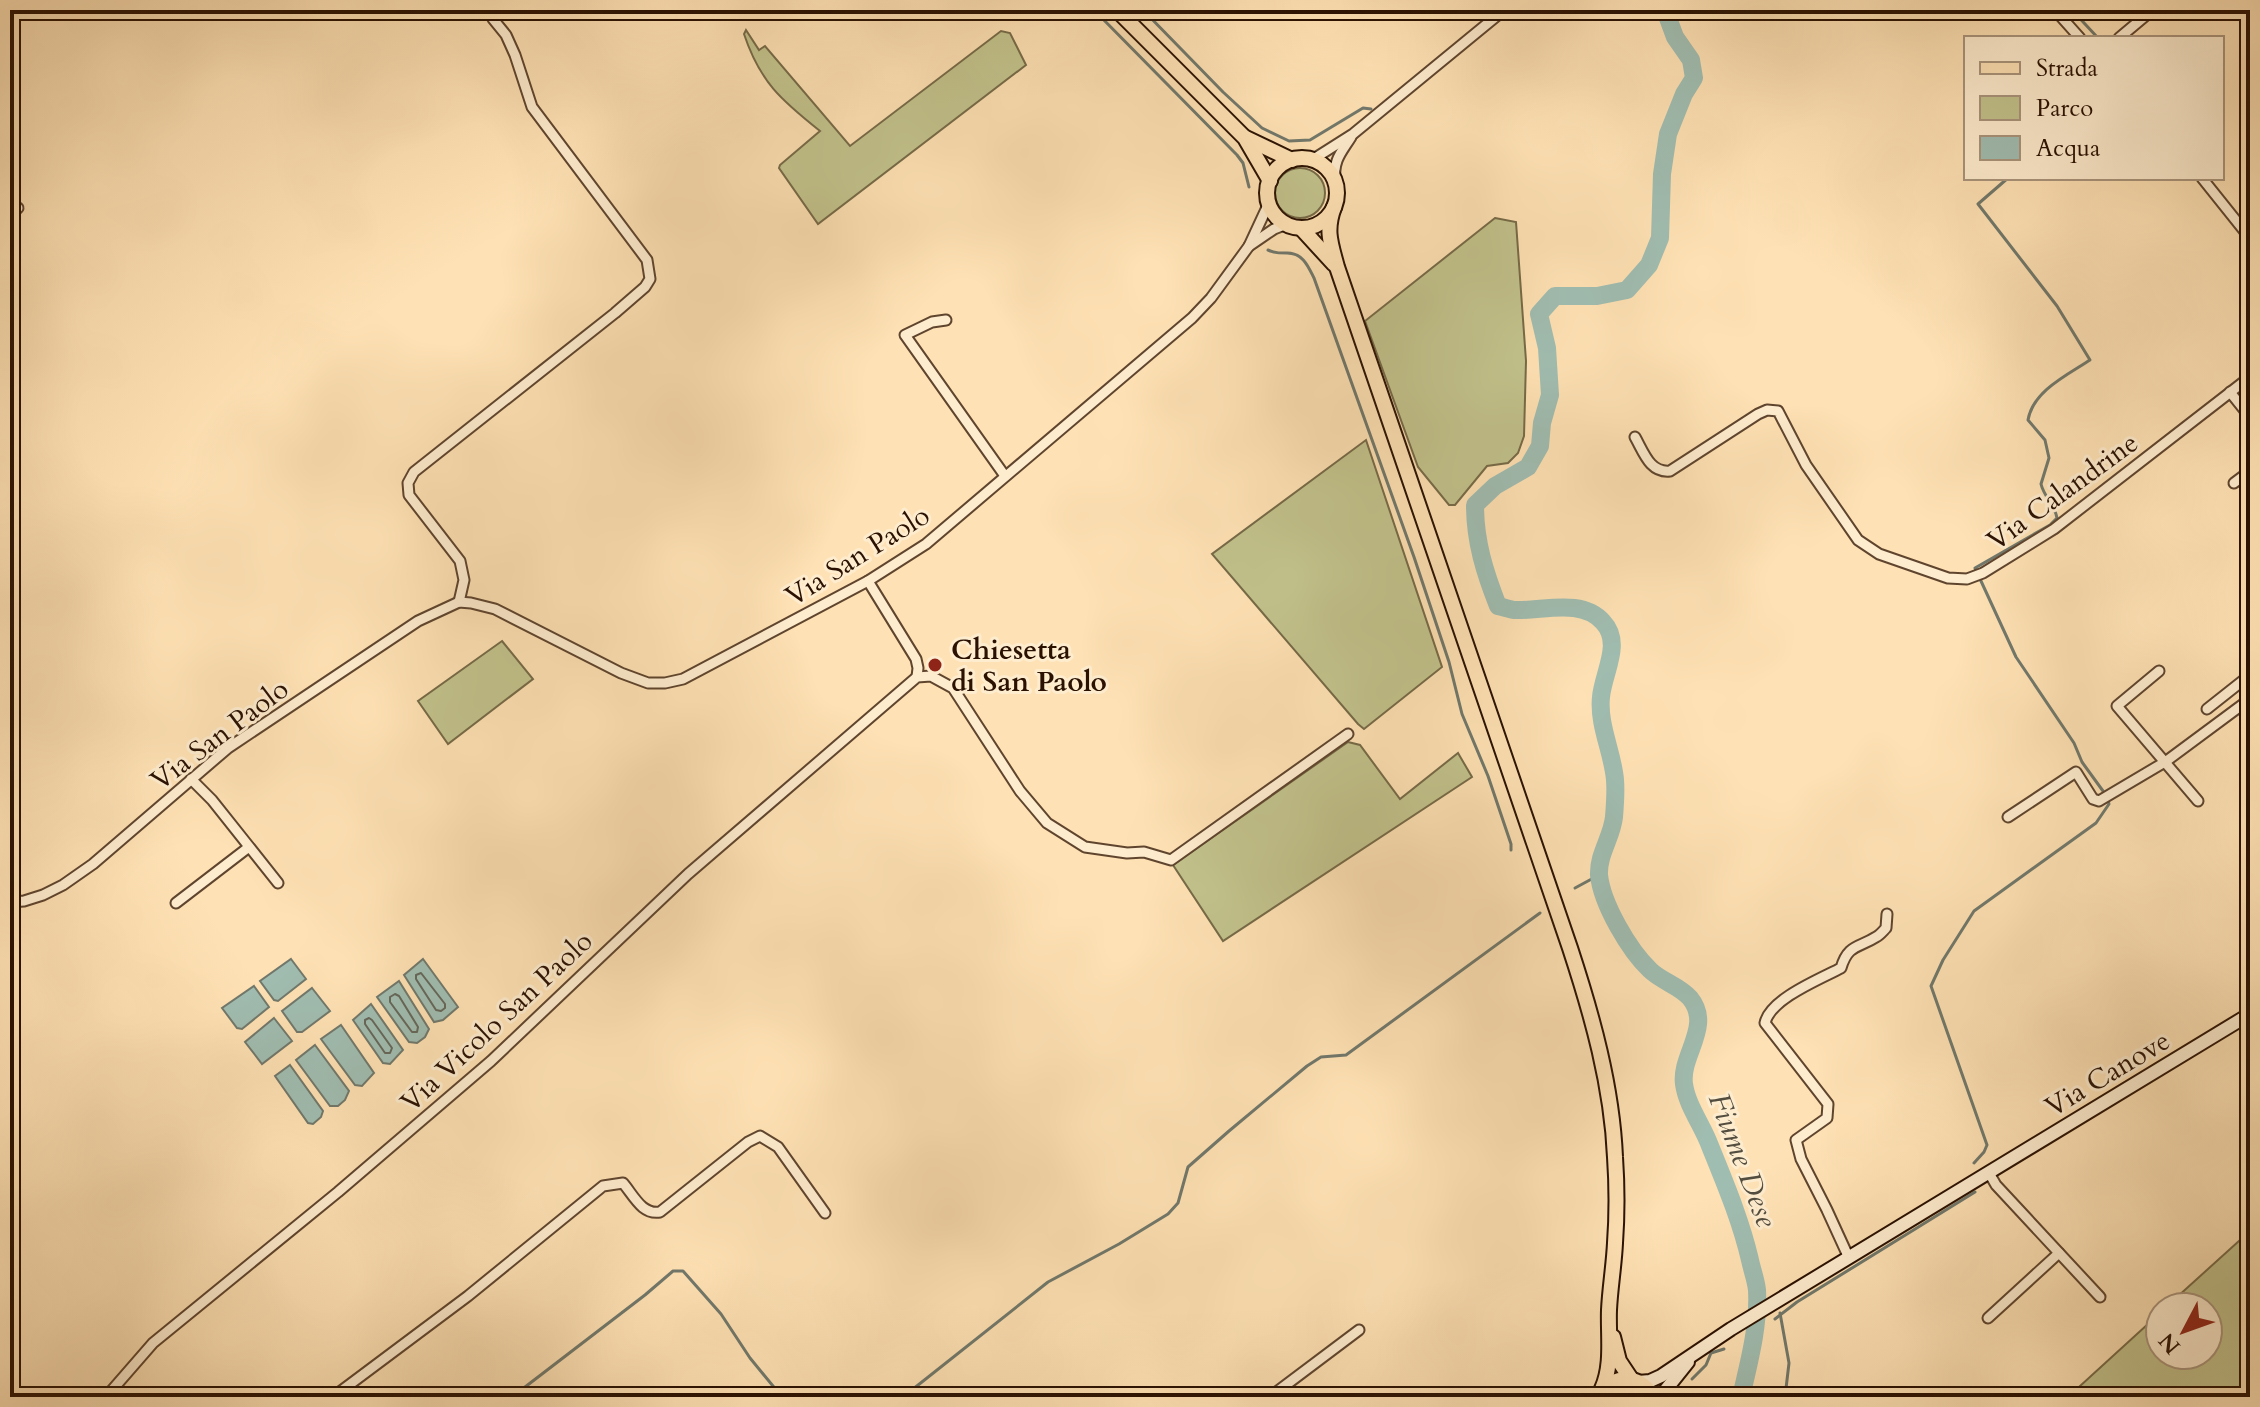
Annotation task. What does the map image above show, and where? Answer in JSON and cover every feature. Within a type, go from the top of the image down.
[{"type":"main road","points":[[1117,10],[1245,138],[1270,181]]},
{"type":"main road","points":[[1245,138],[1292,160],[1312,160],[1330,172],[1335,181],[1337,190],[1328,223],[1337,267],[1570,948],[1592,1023],[1608,1095],[1615,1155],[1615,1242],[1607,1378],[1600,1393]]},
{"type":"main road","points":[[1292,160],[1275,172],[1270,181],[1269,203],[1273,212],[1294,226],[1337,267]]},
{"type":"main road","points":[[1294,226],[1311,227],[1321,223],[1334,207]]},
{"type":"main road","points":[[1609,1309],[1619,1361],[1653,1397]]},
{"type":"main road","points":[[1600,1393],[1615,1381],[1634,1380]]},
{"type":"street","points":[[459,602],[464,580],[460,561],[409,495],[408,483],[414,472],[615,313],[650,279],[647,260],[532,107],[515,55],[490,10]]},
{"type":"street","points":[[1312,160],[1353,134],[1504,10]]},
{"type":"street","points":[[2055,10],[2078,36]]},
{"type":"street","points":[[2121,36],[2149,10]]},
{"type":"street","points":[[1335,181],[1337,158],[1353,134]]},
{"type":"street","points":[[2204,180],[2250,238]]},
{"type":"street","name":"Via San Paolo","points":[[10,902],[34,898],[63,885],[93,864],[228,748],[418,621],[459,602],[495,609],[621,673],[648,683],[665,683],[683,679],[868,581],[926,544],[1192,318],[1211,298],[1249,246],[1269,203]]},
{"type":"street","name":"Via San Paolo","points":[[1249,246],[1274,229],[1294,226]]},
{"type":"street","points":[[946,320],[932,322],[905,335],[1005,476]]},
{"type":"street","name":"Via Calandrine","points":[[1635,437],[1652,467],[1660,472],[1670,471],[1758,414],[1767,410],[1778,411],[1806,465],[1858,540],[1879,554],[1957,580],[1979,576],[2054,529],[2250,377]]},
{"type":"street","points":[[2230,392],[2250,417]]},
{"type":"street","points":[[2234,483],[2250,471]]},
{"type":"street","points":[[868,581],[916,659],[917,677],[931,676],[953,688],[1020,791],[1047,823],[1085,847],[1127,853],[1144,852],[1171,860],[1348,734]]},
{"type":"street","points":[[2159,671],[2117,706],[2198,801]]},
{"type":"street","points":[[2207,709],[2250,675]]},
{"type":"street","name":"Via Vicolo San Paolo","points":[[106,1397],[153,1343],[338,1192],[491,1061],[688,874],[917,677]]},
{"type":"street","points":[[2008,817],[2076,772],[2093,799],[2099,801],[2165,762],[2250,697],[2240,683]]},
{"type":"street","points":[[191,779],[212,800],[278,883]]},
{"type":"street","points":[[176,903],[249,847]]},
{"type":"street","points":[[1849,1258],[1801,1159],[1796,1140],[1827,1118],[1828,1104],[1765,1023],[1776,1004],[1841,968],[1853,947],[1876,937],[1886,928],[1887,914]]},
{"type":"street","name":"Via Canove","points":[[1634,1380],[1650,1381],[1661,1376],[1700,1348],[2250,1014]]},
{"type":"street","points":[[333,1397],[468,1296],[603,1186],[623,1183],[646,1211],[655,1214],[760,1136],[778,1147],[825,1213]]},
{"type":"street","points":[[1989,1173],[1996,1185],[2100,1297]]},
{"type":"street","points":[[1988,1318],[2059,1253]]},
{"type":"street","points":[[1270,1397],[1359,1330]]},
{"type":"street","name":"Via Canove","points":[[1660,1397],[1700,1348]]},
{"type":"green space","points":[[746,30],[759,50],[765,46],[850,146],[1001,31],[1010,33],[1026,65],[818,224],[779,168],[820,131],[773,89],[750,51],[744,34]]},
{"type":"green space","points":[[1300,168],[1318,175],[1325,193],[1318,211],[1300,218],[1282,211],[1275,193],[1282,175]]},
{"type":"green space","points":[[1495,218],[1516,222],[1526,361],[1524,436],[1518,453],[1508,463],[1487,466],[1455,505],[1449,505],[1418,467],[1365,321]]},
{"type":"green space","points":[[1366,440],[1442,667],[1364,729],[1212,554]]},
{"type":"green space","points":[[502,641],[533,679],[448,744],[418,701]]},
{"type":"green space","points":[[1348,742],[1360,745],[1400,799],[1458,753],[1472,777],[1223,941],[1173,865]]},
{"type":"green space","points":[[2250,1231],[2250,1397],[2068,1397],[2144,1328],[2144,1371],[2224,1371],[2224,1291],[2184,1291]]},
{"type":"green space","points":[[1626,1385],[1637,1388],[1645,1397],[1605,1397],[1612,1390]]},
{"type":"water","points":[[291,959],[306,979],[278,1001],[274,1000],[260,981]]},
{"type":"water","points":[[423,959],[458,1007],[443,1020],[434,1022],[404,975]]},
{"type":"water","points":[[399,981],[429,1029],[417,1043],[409,1042],[377,997]]},
{"type":"water","points":[[254,986],[269,1007],[242,1029],[237,1028],[222,1008]]},
{"type":"water","points":[[312,988],[330,1011],[302,1032],[297,1032],[282,1011]]},
{"type":"water","points":[[371,1004],[403,1050],[390,1064],[383,1063],[353,1020]]},
{"type":"water","points":[[274,1018],[292,1041],[262,1064],[245,1042]]},
{"type":"water","points":[[341,1025],[374,1073],[362,1086],[355,1085],[321,1039]]},
{"type":"water","points":[[315,1045],[349,1091],[338,1106],[330,1106],[296,1060]]},
{"type":"water","points":[[290,1065],[323,1111],[313,1124],[308,1123],[275,1076]]},
{"type":"waterway","points":[[1094,10],[1237,155],[1243,163],[1249,187]]},
{"type":"waterway","points":[[1143,10],[1262,128],[1289,141],[1310,140],[1363,108],[1371,109]]},
{"type":"waterway","name":"Fiume Dese","points":[[1665,10],[1675,37],[1691,60],[1694,78],[1668,134],[1662,174],[1660,238],[1649,265],[1627,290],[1597,296],[1555,296],[1539,314],[1547,348],[1550,395],[1542,423],[1540,446],[1528,467],[1495,486],[1475,505],[1475,519],[1482,557],[1498,606],[1516,610],[1562,607],[1584,610],[1603,622],[1609,630],[1612,649],[1602,688],[1601,707],[1614,770],[1615,798],[1613,824],[1601,860],[1601,887],[1611,913],[1634,951],[1654,974],[1686,994],[1696,1009],[1697,1030],[1686,1062],[1684,1084],[1732,1202],[1757,1290],[1755,1330],[1741,1397]]},
{"type":"waterway","points":[[2072,10],[2096,36]]},
{"type":"waterway","points":[[2006,180],[1978,204],[2057,306],[2090,360],[2044,392],[2028,420],[2045,440],[2049,458],[2041,484],[2057,518],[1975,568],[2016,657],[2103,791]]},
{"type":"waterway","points":[[1268,250],[1297,255],[1314,278],[1414,557],[1449,662],[1462,714],[1488,776],[1511,850]]},
{"type":"waterway","points":[[1974,1163],[1987,1145],[1931,986],[1943,960],[1974,911],[2096,823],[2109,804],[2108,800]]},
{"type":"waterway","points":[[1575,888],[1599,875]]},
{"type":"waterway","points":[[903,1397],[1048,1282],[1168,1214],[1178,1203],[1188,1167],[1307,1066],[1321,1057],[1346,1055],[1540,913]]},
{"type":"waterway","points":[[1775,1319],[1797,1302],[1975,1192]]},
{"type":"waterway","points":[[512,1397],[673,1271],[683,1271],[721,1314],[750,1358],[782,1397]]},
{"type":"waterway","points":[[1780,1313],[1789,1363],[1785,1397]]},
{"type":"waterway","points":[[1692,1379],[1706,1365],[1711,1353],[1724,1349]]},
{"type":"place","name":"Chiesetta di San Paolo","points":[[935,665]]}]
